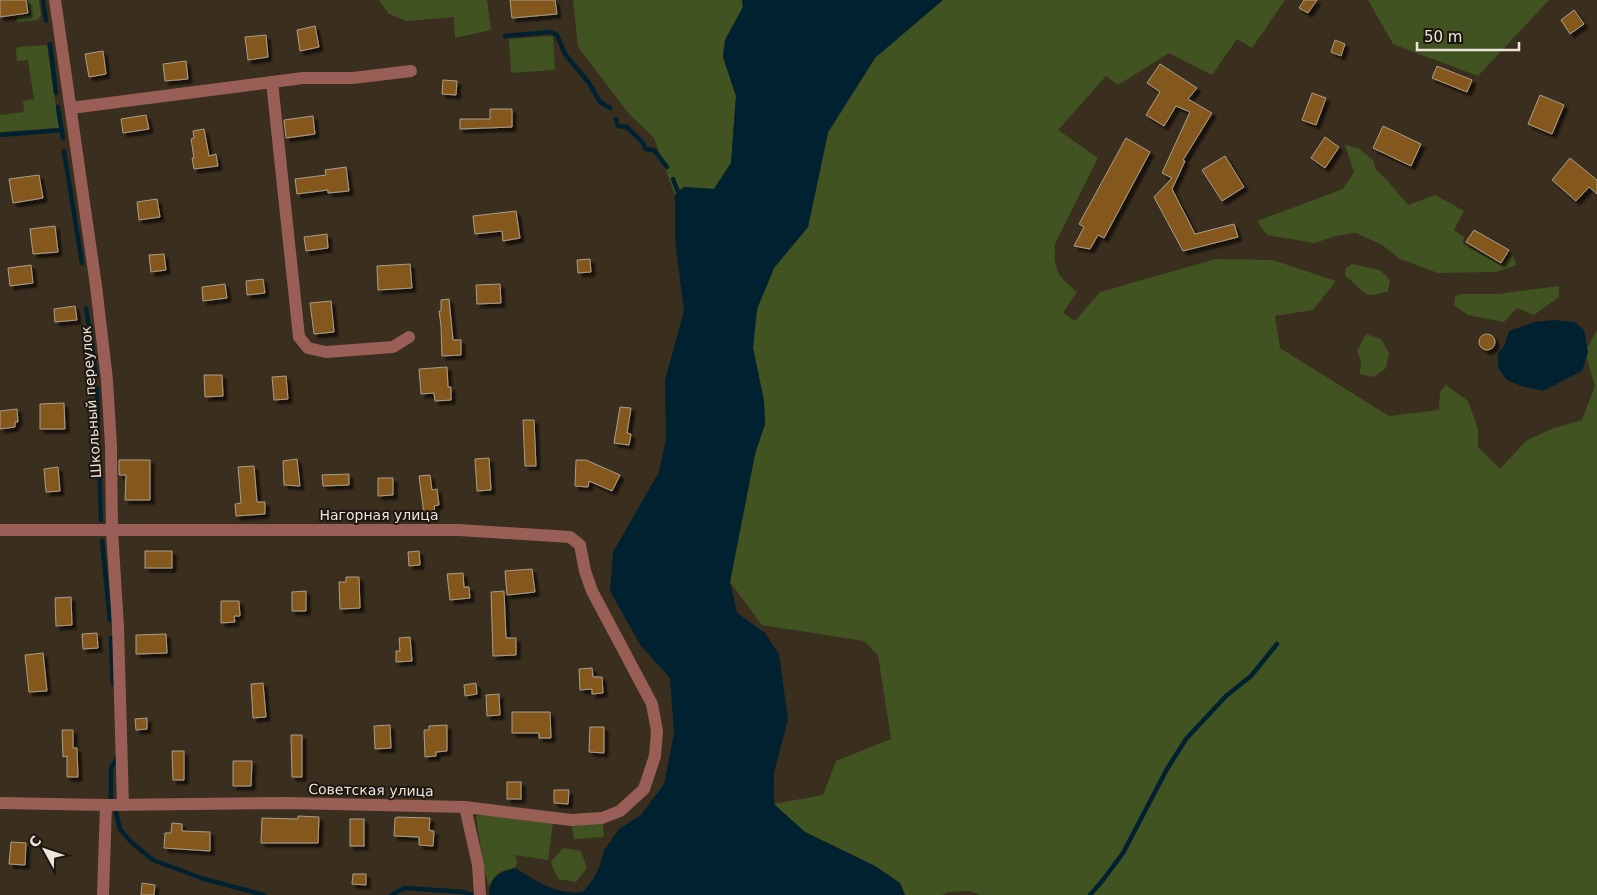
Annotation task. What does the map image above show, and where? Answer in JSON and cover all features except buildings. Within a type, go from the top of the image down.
[{"type":"street","name":"Школьный переулок","points":[[56,0],[107,380],[124,805]]},
{"type":"street","points":[[71,108],[304,78],[353,78],[411,71]]},
{"type":"street","points":[[272,82],[299,337],[308,348],[326,352],[393,347],[409,337]]},
{"type":"street","name":"Нагорная улица","points":[[0,530],[459,530],[570,537],[580,545],[585,571],[592,591],[652,704]]},
{"type":"street","name":"Советская улица","points":[[0,802],[106,806],[288,803],[465,806],[570,820],[602,818],[620,811],[644,789],[655,756],[657,731],[652,704]]},
{"type":"street","points":[[103,895],[106,806]]},
{"type":"street","points":[[465,806],[478,865],[480,895]]},
{"type":"green space","points":[[28,0],[39,0],[41,15],[38,20],[17,22],[17,16],[30,15]]},
{"type":"green space","points":[[379,0],[487,0],[491,30],[455,38],[454,17],[407,21],[389,14]]},
{"type":"green space","points":[[573,0],[742,0],[743,7],[725,40],[723,57],[736,96],[731,163],[714,189],[684,187],[675,195],[654,138],[630,115],[578,47]]},
{"type":"green space","points":[[843,0],[1285,0],[1252,48],[1237,39],[1212,75],[1169,53],[1118,85],[1106,76],[1058,130],[1098,158],[1055,244],[1055,260],[1058,272],[1077,292],[1063,313],[1075,321],[1100,292],[1216,259],[1273,260],[1336,281],[1313,310],[1275,316],[1280,348],[1389,416],[1439,410],[1440,392],[1446,385],[1468,401],[1478,429],[1478,447],[1500,469],[1526,441],[1551,429],[1582,420],[1595,386],[1585,352],[1597,330],[1597,895],[980,895],[970,891],[949,892],[942,895],[905,895],[900,883],[875,866],[805,832],[773,804],[823,795],[836,761],[891,739],[878,655],[864,641],[762,625],[730,582],[755,454],[765,424],[764,401],[753,348],[757,309],[774,268],[808,227],[828,133],[875,58]]},
{"type":"green space","points":[[1368,0],[1549,0],[1478,76],[1393,44]]},
{"type":"green space","points":[[553,36],[555,70],[511,73],[509,39]]},
{"type":"green space","points":[[47,45],[59,128],[0,132],[0,115],[24,112],[23,101],[34,99],[28,60],[17,61],[16,49],[18,47]]},
{"type":"green space","points":[[1345,145],[1358,148],[1373,160],[1376,170],[1408,205],[1435,195],[1464,211],[1454,230],[1464,237],[1463,244],[1502,266],[1512,251],[1516,265],[1496,272],[1438,273],[1400,259],[1382,245],[1356,233],[1335,236],[1315,243],[1267,235],[1257,221],[1343,189],[1354,172]]},
{"type":"green space","points":[[1352,264],[1380,270],[1390,280],[1388,291],[1372,295],[1364,292],[1345,276],[1346,268]]},
{"type":"green space","points":[[1559,286],[1559,297],[1534,315],[1517,308],[1504,322],[1468,315],[1454,305],[1455,296],[1462,294],[1497,294]]},
{"type":"green space","points":[[1366,334],[1381,339],[1389,353],[1386,368],[1374,377],[1360,374],[1361,361],[1357,351]]},
{"type":"green space","points":[[483,814],[553,822],[548,860],[515,855],[517,863],[515,868],[500,872],[489,886],[484,870],[476,816]]},
{"type":"green space","points":[[603,823],[604,837],[574,839],[572,826]]},
{"type":"green space","points":[[563,848],[581,851],[587,868],[576,882],[558,879],[551,862]]},
{"type":"water","points":[[742,0],[943,0],[875,58],[828,132],[808,227],[774,268],[757,309],[753,348],[764,401],[765,424],[755,454],[730,582],[737,613],[765,633],[779,654],[788,719],[774,773],[774,804],[805,832],[875,866],[900,883],[905,895],[489,895],[489,889],[496,876],[504,871],[515,868],[555,889],[583,892],[593,879],[600,865],[604,850],[619,829],[641,815],[664,784],[674,733],[670,678],[641,646],[610,591],[613,552],[659,472],[666,439],[665,380],[684,311],[675,240],[675,195],[684,187],[714,189],[731,163],[736,96],[723,57],[725,40],[743,7]]},
{"type":"water","points":[[1553,320],[1575,322],[1584,330],[1588,352],[1582,371],[1543,391],[1521,386],[1507,380],[1498,368],[1498,354],[1505,344],[1509,331],[1535,322]]},
{"type":"waterway","points":[[43,0],[46,21]]},
{"type":"waterway","points":[[505,36],[551,32],[557,35],[565,54],[589,83],[600,102],[610,108]]},
{"type":"waterway","points":[[50,44],[56,93]]},
{"type":"waterway","points":[[58,107],[63,138]]},
{"type":"waterway","points":[[616,119],[618,126],[627,127],[643,143],[645,149],[654,150],[667,167]]},
{"type":"waterway","points":[[0,135],[62,130]]},
{"type":"waterway","points":[[64,151],[82,263]]},
{"type":"waterway","points":[[673,179],[678,192]]},
{"type":"waterway","points":[[86,308],[96,373]]},
{"type":"waterway","points":[[97,388],[98,439]]},
{"type":"waterway","points":[[99,456],[101,520]]},
{"type":"waterway","points":[[102,541],[110,620]]},
{"type":"waterway","points":[[111,638],[113,684]]},
{"type":"waterway","points":[[1090,895],[1123,853],[1167,769],[1186,739],[1226,696],[1251,676],[1277,644]]},
{"type":"waterway","points":[[111,800],[111,768],[118,756]]},
{"type":"waterway","points":[[116,813],[120,829],[132,843],[153,860],[201,878],[264,895]]},
{"type":"waterway","points":[[391,895],[405,888],[464,892],[472,895]]}]
